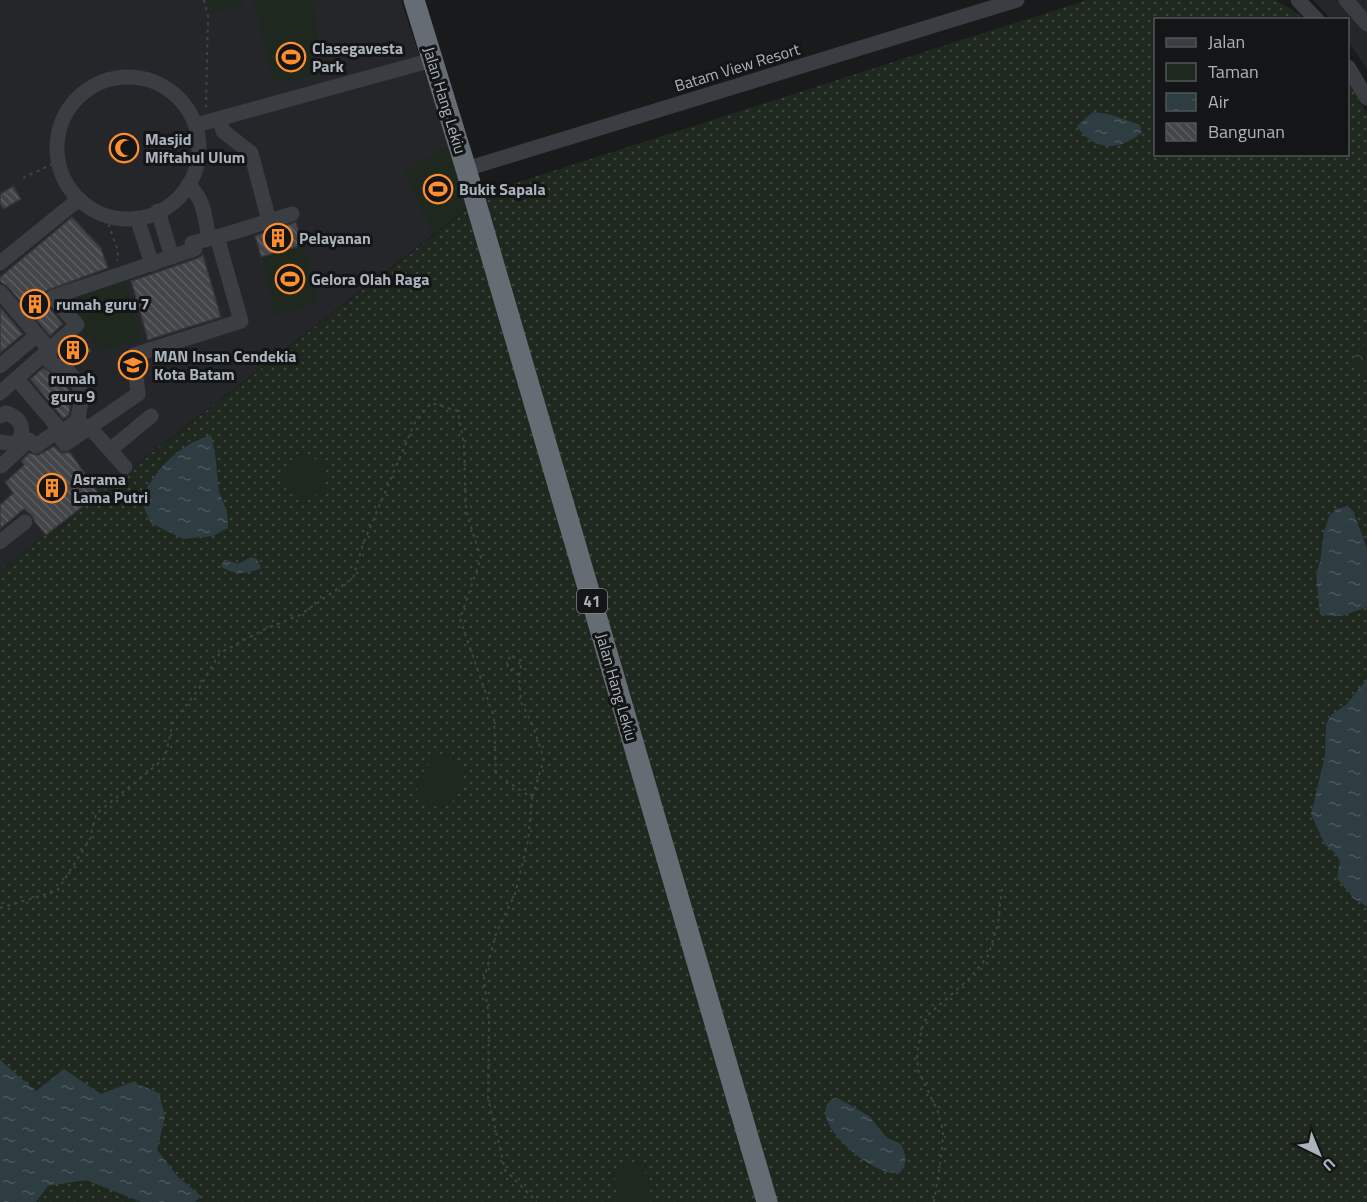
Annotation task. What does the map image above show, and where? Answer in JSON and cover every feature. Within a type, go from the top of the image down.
[{"type":"highway","name":"Jalan Hang Lekiu","points":[[414,0],[466,169],[767,1202]]},
{"type":"street","name":"Batam View Resort","points":[[466,169],[1017,0]]},
{"type":"street","points":[[1298,0],[1315,18]]},
{"type":"street","points":[[1346,0],[1367,24]]},
{"type":"street","points":[[207,122],[432,60]]},
{"type":"street","points":[[1349,70],[1367,98]]},
{"type":"street","points":[[207,122],[199,140],[199,156],[195,171],[188,185],[178,198],[158,211],[136,218],[112,217],[91,209],[67,185],[57,150],[59,132],[76,100],[90,88],[107,80],[125,77],[143,78],[161,84],[188,108],[251,153],[268,217]]},
{"type":"street","points":[[22,385],[62,432],[138,394],[134,355],[241,321],[198,193],[188,185]]},
{"type":"street","points":[[0,263],[79,199]]},
{"type":"street","points":[[158,211],[172,257]]},
{"type":"street","points":[[0,393],[77,325],[53,297],[195,249],[192,243],[292,214]]},
{"type":"street","points":[[136,218],[152,264]]},
{"type":"street","points":[[0,292],[50,350],[49,361],[53,366],[61,367],[72,375],[82,399],[82,424],[65,444],[56,432],[36,446],[29,440],[1,466]]},
{"type":"street","points":[[0,366],[37,335]]},
{"type":"street","points":[[19,420],[39,405]]},
{"type":"street","points":[[0,416],[6,413],[14,416],[19,420],[22,432],[15,444],[0,442]]},
{"type":"street","points":[[111,450],[152,416]]},
{"type":"street","points":[[82,424],[93,430],[125,467]]},
{"type":"street","points":[[0,542],[25,522]]},
{"type":"path","points":[[204,0],[208,16],[207,122]]},
{"type":"path","points":[[23,178],[59,161]]},
{"type":"path","points":[[112,217],[109,226],[118,250],[116,276]]},
{"type":"path","points":[[0,908],[57,891],[90,839],[96,814],[165,758],[173,722],[198,690],[220,653],[265,629],[300,615],[353,578],[368,533],[414,424],[431,403],[458,411],[464,445],[466,511],[481,558],[460,619],[494,717],[496,774],[532,798]]},
{"type":"path","points":[[519,675],[507,668],[510,655],[522,661],[519,675],[521,702],[533,726],[544,759],[532,798],[528,841],[515,894],[496,934],[484,979],[489,1020],[488,1098],[505,1170],[537,1202]]},
{"type":"path","points":[[934,1202],[943,1131],[938,1112],[918,1070],[917,1053],[922,1028],[928,1015],[970,978],[988,956],[998,924],[1002,887]]},
{"type":"shaded area","name":"MAN Insan Cendekia Kota Batam","points":[[0,0],[401,0],[469,207],[0,570]]},
{"type":"shaded area","points":[[1313,0],[1367,0],[1367,69],[1349,42],[1349,18],[1330,18]]},
{"type":"green space","points":[[205,0],[241,0],[242,6],[209,13]]},
{"type":"green space","name":"Clasegavesta Park","points":[[253,0],[312,0],[318,37],[309,77],[274,82]]},
{"type":"green space","points":[[1087,0],[1275,0],[1302,18],[1154,18],[1154,156],[1349,156],[1349,83],[1367,113],[1367,1202],[0,1202],[0,570],[491,191]]},
{"type":"green space","name":"Bukit Sapala","points":[[449,146],[469,207],[433,235],[404,171]]},
{"type":"green space","name":"Gelora Olah Raga","points":[[303,245],[319,302],[275,315],[262,257]]},
{"type":"green space","points":[[125,277],[141,340],[100,351],[55,299]]},
{"type":"green space","points":[[1367,342],[1367,382],[1358,368],[1355,355]]},
{"type":"green space","points":[[303,453],[321,462],[328,475],[323,489],[311,499],[288,493],[281,475],[290,461]]},
{"type":"green space","points":[[447,751],[463,767],[464,777],[456,799],[440,808],[421,801],[415,783],[434,758]]},
{"type":"green space","points":[[627,1161],[641,1164],[648,1178],[651,1196],[646,1202],[622,1202],[617,1194],[616,1169]]},
{"type":"water","points":[[1093,112],[1109,114],[1140,125],[1142,132],[1125,143],[1116,145],[1108,146],[1091,141],[1077,126]]},
{"type":"water","points":[[211,435],[219,492],[227,511],[228,528],[213,536],[183,539],[151,523],[140,499],[154,477],[169,460],[187,446]]},
{"type":"water","points":[[1348,506],[1353,511],[1367,548],[1367,607],[1342,616],[1320,615],[1316,573],[1320,562],[1324,532],[1329,516],[1336,509]]},
{"type":"water","points":[[251,557],[257,559],[261,568],[241,573],[221,566],[227,560],[238,564]]},
{"type":"water","points":[[1367,679],[1366,906],[1354,899],[1337,878],[1340,861],[1335,853],[1325,845],[1311,814],[1325,756],[1326,724],[1332,714],[1346,705]]},
{"type":"water","points":[[0,1060],[36,1091],[64,1069],[101,1094],[132,1082],[159,1093],[165,1117],[157,1150],[178,1177],[201,1196],[195,1202],[141,1202],[86,1180],[48,1186],[36,1202],[0,1202]]},
{"type":"water","points":[[836,1097],[869,1116],[887,1138],[901,1144],[905,1159],[900,1173],[888,1172],[857,1156],[832,1130],[826,1117],[827,1105]]},
{"type":"building","points":[[13,186],[21,199],[4,209],[0,204],[0,194]]},
{"type":"building","points":[[72,217],[101,248],[108,268],[43,294],[45,303],[63,324],[50,336],[7,286],[0,282],[0,277]]},
{"type":"building","name":"Pelayanan","points":[[296,222],[303,245],[261,257],[255,236]]},
{"type":"building","points":[[203,255],[221,317],[148,340],[131,281]]},
{"type":"building","points":[[0,307],[23,334],[0,353]]},
{"type":"building","name":"rumah guru 9","points":[[78,337],[91,351],[74,364],[59,353]]},
{"type":"building","points":[[43,368],[60,378],[70,391],[69,415],[63,419],[30,379]]},
{"type":"building","name":"Asrama Lama Putri","points":[[54,446],[62,453],[70,452],[99,494],[46,535],[24,509],[0,529],[0,505],[13,493],[5,482],[24,465],[21,461],[29,453],[38,455]]},
{"type":"place","name":"Clasegavesta Park","points":[[291,57]]},
{"type":"place","name":"Masjid Miftahul Ulum","points":[[124,148]]},
{"type":"place","name":"Bukit Sapala","points":[[438,189]]},
{"type":"place","name":"Pelayanan","points":[[278,238]]},
{"type":"place","name":"Gelora Olah Raga","points":[[290,279]]},
{"type":"place","name":"rumah guru 7","points":[[35,304]]},
{"type":"place","name":"rumah guru 9","points":[[73,350]]},
{"type":"place","name":"MAN Insan Cendekia Kota Batam","points":[[133,365]]},
{"type":"place","name":"Asrama Lama Putri","points":[[52,488]]}]
